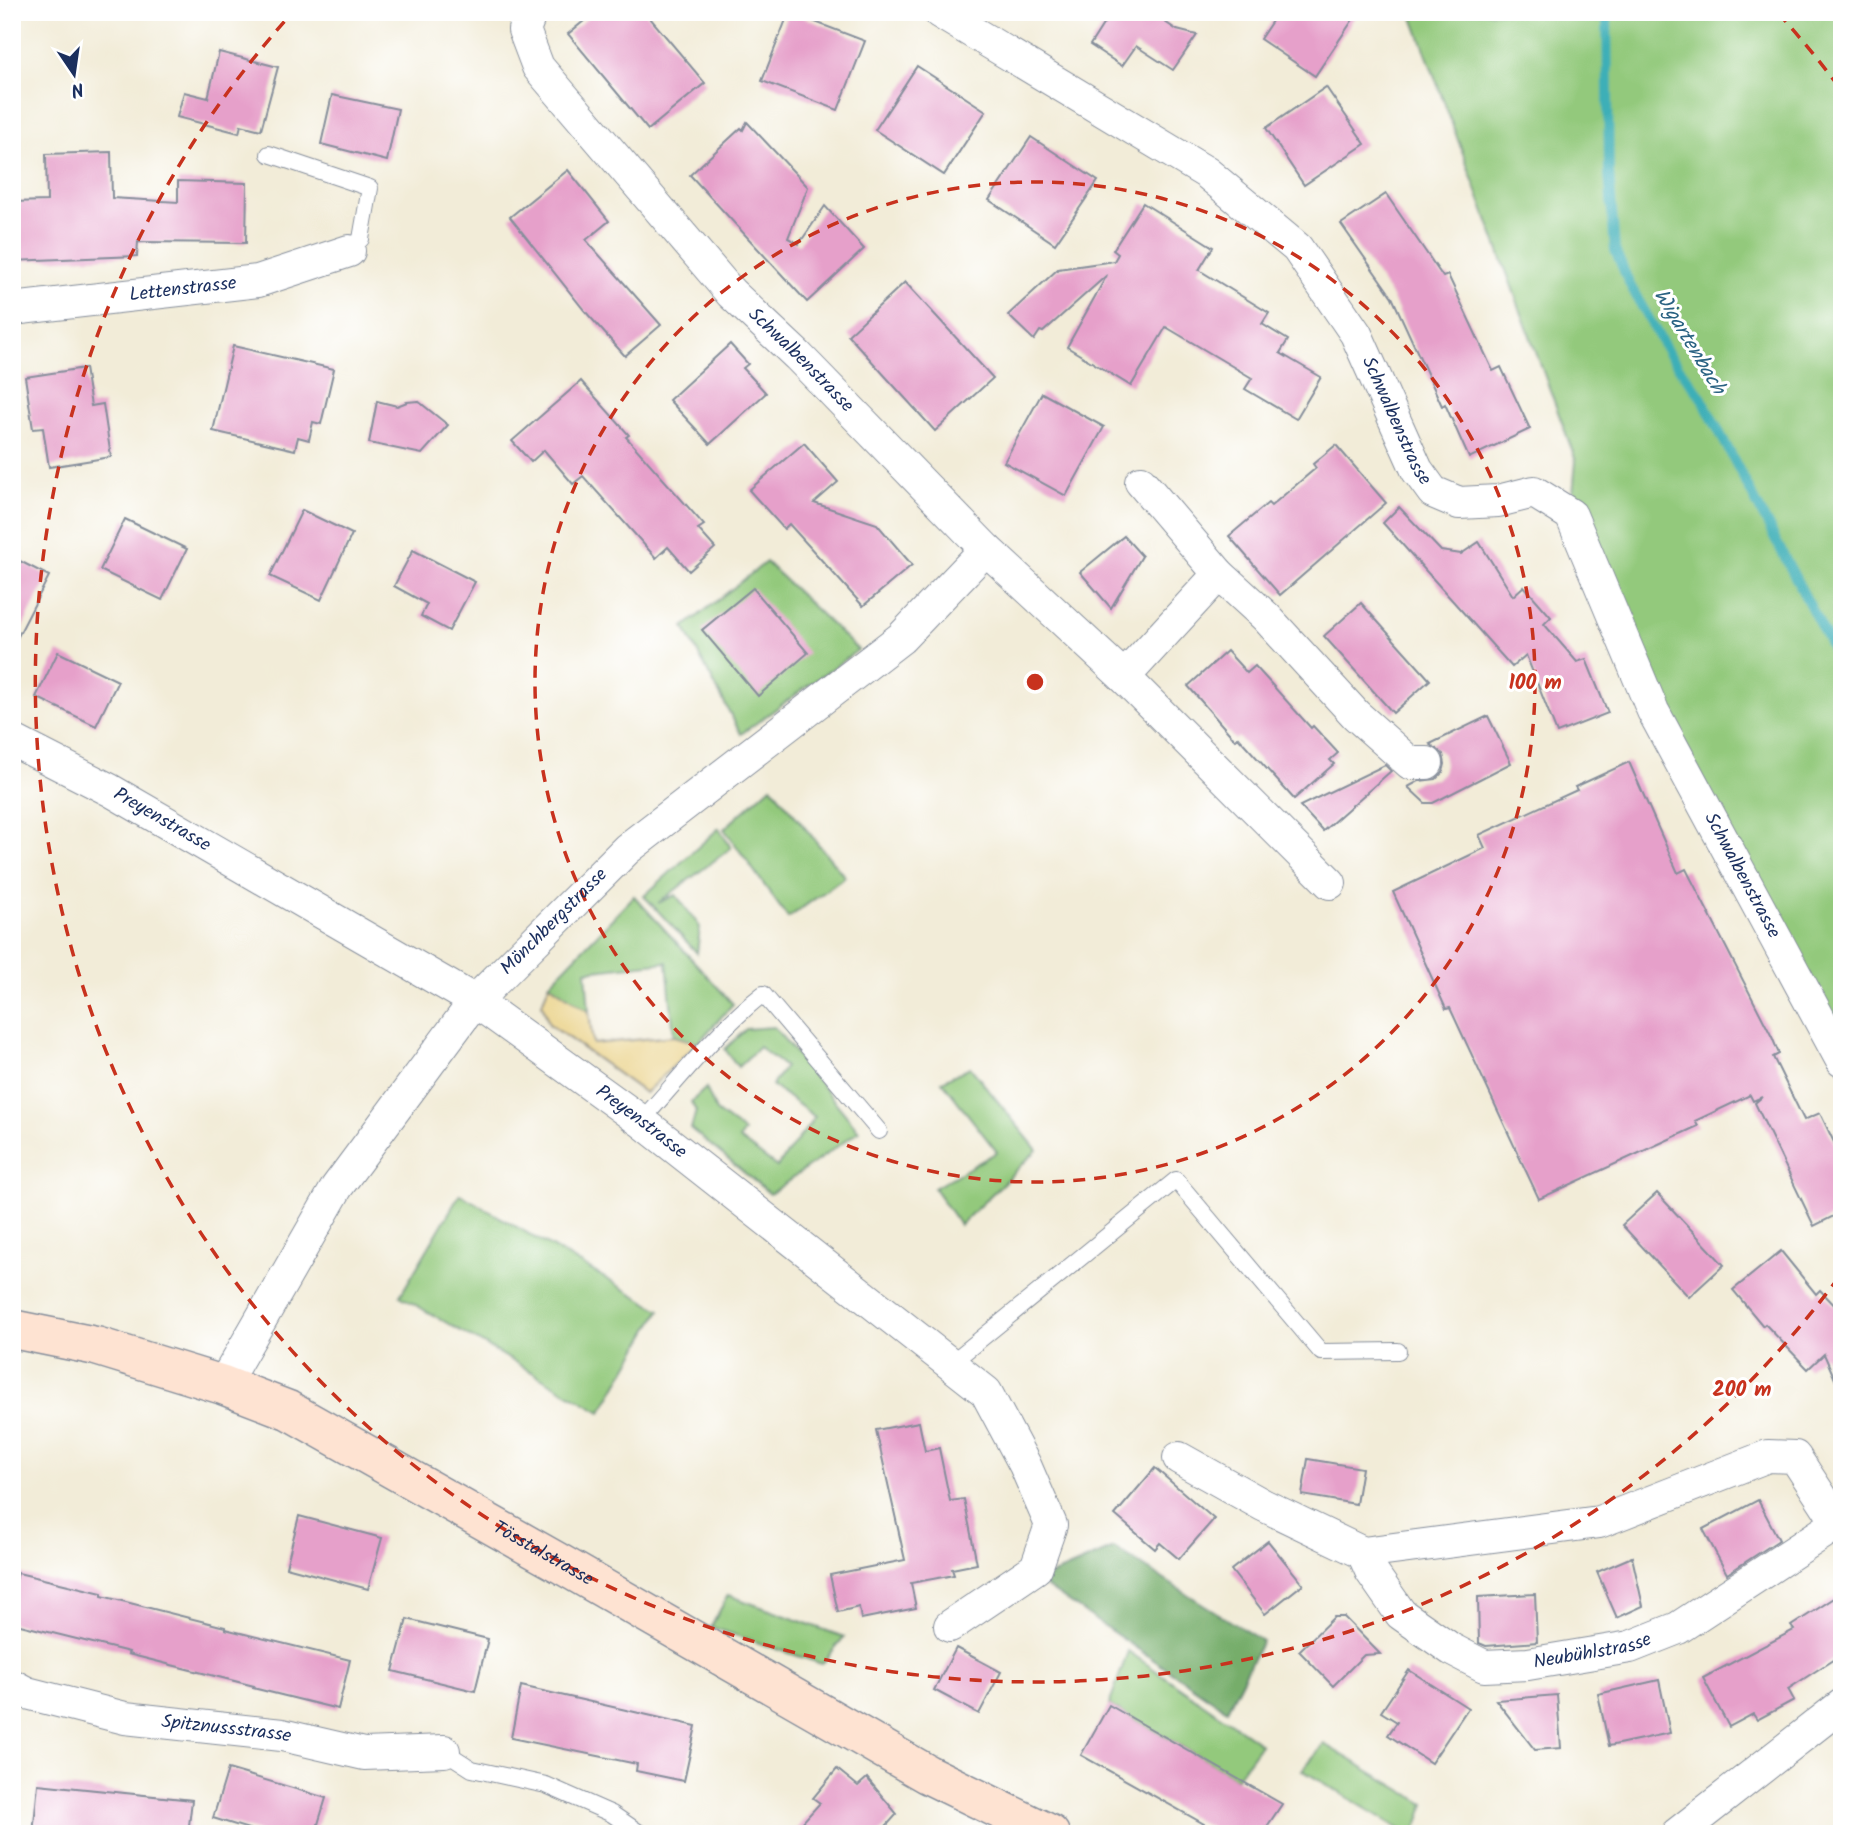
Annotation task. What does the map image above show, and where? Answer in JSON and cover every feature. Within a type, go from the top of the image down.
[{"type":"main road","name":"Tösstalstrasse","points":[[12,1329],[96,1346],[223,1385],[288,1410],[927,1774],[1050,1834]]},
{"type":"street","name":"Schwalbenstrasse","points":[[531,12],[524,30],[538,67],[732,293],[798,356],[986,549],[1124,677],[1330,883]]},
{"type":"street","name":"Schwalbenstrasse","points":[[939,12],[1207,173],[1297,248],[1356,334],[1417,470],[1433,492],[1459,503],[1497,501],[1534,492],[1571,515],[1653,711],[1842,1061]]},
{"type":"street","name":"Lettenstrasse","points":[[12,309],[258,281],[349,251]]},
{"type":"street","points":[[1141,482],[1219,573],[1266,617],[1356,715],[1410,763],[1427,763]]},
{"type":"street","name":"Mönchbergstrasse","points":[[223,1385],[337,1187],[475,1002],[627,849],[901,638],[986,549]]},
{"type":"street","points":[[1124,677],[1219,573]]},
{"type":"street","name":"Preyenstrasse","points":[[12,740],[110,790],[475,1002],[641,1121],[986,1392],[1025,1465],[1051,1525],[1036,1568],[950,1626]]},
{"type":"street","name":"Neubühlstrasse","points":[[1768,1456],[1795,1457],[1840,1526],[1678,1628],[1630,1647],[1528,1664],[1483,1666],[1451,1649],[1401,1614],[1371,1571],[1363,1553],[1599,1522],[1768,1456]]},
{"type":"street","points":[[1179,1458],[1263,1505],[1363,1553]]},
{"type":"street","name":"Spitznussstrasse","points":[[12,1685],[27,1693],[125,1718],[282,1735],[364,1754],[444,1751]]},
{"type":"street","points":[[1676,1834],[1842,1705]]},
{"type":"lane","points":[[269,154],[370,188],[361,239],[349,251]]},
{"type":"lane","points":[[641,1121],[694,1061],[747,1006],[763,994],[879,1131]]},
{"type":"lane","points":[[950,1364],[1176,1180],[1321,1352],[1398,1351]]},
{"type":"lane","points":[[444,1751],[472,1769],[546,1785],[612,1814],[641,1834]]},
{"type":"green space","points":[[1411,12],[1842,12],[1842,1061],[1571,515],[1576,461]]},
{"type":"green space","points":[[766,562],[858,650],[741,734],[684,627]]},
{"type":"green space","points":[[771,786],[845,877],[788,918],[724,829]]},
{"type":"green space","points":[[719,828],[731,848],[658,903],[676,895],[700,927],[697,953],[644,896]]},
{"type":"green space","points":[[634,896],[733,1004],[698,1043],[674,1036],[667,962],[586,971],[589,1012],[549,984]]},
{"type":"green space","points":[[774,1027],[859,1131],[770,1194],[691,1129],[696,1111],[691,1102],[706,1088],[716,1111],[744,1132],[739,1139],[777,1167],[815,1117],[772,1085],[785,1067],[759,1047],[738,1067],[725,1049],[746,1029]]},
{"type":"green space","points":[[970,1067],[1037,1150],[960,1225],[934,1188],[997,1152],[942,1081]]},
{"type":"green space","points":[[460,1194],[660,1310],[601,1412],[400,1296]]},
{"type":"green space","points":[[1114,1548],[1262,1641],[1227,1710],[1038,1581]]},
{"type":"green space","points":[[728,1595],[844,1637],[822,1664],[711,1627]]},
{"type":"green space","points":[[1128,1651],[1261,1744],[1236,1778],[1109,1705]]},
{"type":"green space","points":[[1324,1744],[1425,1804],[1414,1834],[1408,1834],[1302,1770]]},
{"type":"sand","points":[[549,984],[589,1012],[593,1044],[674,1036],[698,1043],[645,1093],[549,1024],[542,1004]]},
{"type":"building","points":[[595,12],[645,12],[705,83],[648,130],[568,34]]},
{"type":"building","points":[[789,12],[865,41],[838,110],[762,81]]},
{"type":"building","points":[[1111,12],[1150,12],[1177,30],[1197,35],[1173,70],[1136,46],[1122,66],[1090,45]]},
{"type":"building","points":[[1278,12],[1358,12],[1315,76],[1260,39]]},
{"type":"building","points":[[219,52],[278,67],[261,130],[241,125],[239,133],[177,117],[184,92],[208,98]]},
{"type":"building","points":[[917,66],[986,111],[944,175],[875,130]]},
{"type":"building","points":[[1326,87],[1365,144],[1304,185],[1266,128]]},
{"type":"building","points":[[332,95],[398,109],[387,161],[321,144]]},
{"type":"building","points":[[747,122],[808,187],[788,238],[799,244],[825,206],[864,249],[807,302],[690,175],[741,128],[743,130]]},
{"type":"building","points":[[1031,137],[1098,181],[1055,244],[989,200]]},
{"type":"building","points":[[111,152],[112,198],[178,202],[178,181],[247,183],[246,243],[138,242],[137,256],[12,261],[12,202],[47,201],[46,154]]},
{"type":"building","points":[[568,170],[609,221],[586,240],[661,325],[625,356],[584,310],[510,217]]},
{"type":"building","points":[[1386,194],[1443,277],[1448,275],[1493,371],[1501,367],[1530,429],[1469,458],[1392,297],[1341,224]]},
{"type":"building","points":[[1143,203],[1213,247],[1199,270],[1269,313],[1262,324],[1288,340],[1280,353],[1321,377],[1296,419],[1245,389],[1252,378],[1166,327],[1131,386],[1067,347],[1107,275],[1043,332],[1040,331],[1034,340],[1008,315],[1058,269],[1114,261],[1118,254],[1113,250]]},
{"type":"building","points":[[905,282],[993,378],[935,431],[848,335]]},
{"type":"building","points":[[730,344],[748,364],[743,368],[766,393],[710,444],[669,400]]},
{"type":"building","points":[[233,346],[334,369],[321,424],[313,422],[309,440],[298,437],[295,450],[213,431]]},
{"type":"building","points":[[85,368],[91,406],[103,404],[111,457],[49,467],[43,428],[33,429],[25,377]]},
{"type":"building","points":[[581,381],[629,435],[626,437],[704,525],[698,529],[715,548],[689,571],[668,547],[656,558],[583,476],[573,484],[544,450],[531,462],[512,441]]},
{"type":"building","points":[[1042,393],[1104,427],[1066,496],[1004,462]]},
{"type":"building","points":[[377,401],[397,406],[418,401],[448,425],[422,454],[369,443]]},
{"type":"building","points":[[804,443],[838,482],[814,503],[877,524],[912,565],[863,606],[789,524],[784,529],[749,490]]},
{"type":"building","points":[[1336,445],[1386,503],[1280,595],[1229,536],[1268,503],[1271,506],[1316,468],[1313,464]]},
{"type":"building","points":[[1399,507],[1441,551],[1461,554],[1479,542],[1513,596],[1524,586],[1551,617],[1544,624],[1577,662],[1586,659],[1608,713],[1557,733],[1526,655],[1512,667],[1383,523]]},
{"type":"building","points":[[302,510],[352,534],[321,600],[270,576]]},
{"type":"building","points":[[125,519],[187,549],[162,600],[100,570]]},
{"type":"building","points":[[1124,536],[1142,556],[1111,608],[1080,572]]},
{"type":"building","points":[[413,550],[475,582],[449,631],[421,616],[427,604],[394,586]]},
{"type":"building","points":[[12,557],[49,576],[12,648]]},
{"type":"building","points":[[753,588],[808,653],[758,696],[702,630]]},
{"type":"building","points":[[1361,603],[1430,680],[1393,713],[1324,636]]},
{"type":"building","points":[[1227,651],[1247,673],[1255,666],[1311,728],[1313,726],[1338,753],[1330,760],[1334,764],[1294,799],[1238,737],[1235,740],[1188,686]]},
{"type":"building","points":[[58,652],[118,681],[96,726],[36,697]]},
{"type":"building","points":[[1488,716],[1511,763],[1433,803],[1425,803],[1408,787],[1419,781],[1436,779],[1443,772],[1443,754],[1430,744]]},
{"type":"building","points":[[1629,762],[1678,873],[1686,869],[1772,1037],[1779,1054],[1773,1057],[1804,1120],[1820,1113],[1842,1159],[1842,1212],[1814,1226],[1755,1103],[1762,1097],[1753,1101],[1750,1095],[1695,1121],[1698,1126],[1539,1199],[1450,1008],[1446,1009],[1393,892],[1485,848],[1479,835],[1577,790],[1575,787]]},
{"type":"building","points":[[1385,765],[1391,771],[1323,831],[1300,806]]},
{"type":"building","points":[[1657,1193],[1724,1265],[1689,1297],[1622,1225]]},
{"type":"building","points":[[1781,1251],[1816,1294],[1820,1290],[1842,1313],[1842,1395],[1824,1354],[1808,1369],[1765,1324],[1763,1326],[1733,1290]]},
{"type":"building","points":[[919,1422],[925,1451],[939,1448],[950,1501],[964,1499],[977,1564],[952,1569],[954,1575],[911,1583],[916,1608],[861,1619],[859,1607],[838,1612],[830,1575],[905,1560],[876,1430]]},
{"type":"building","points":[[1308,1459],[1362,1468],[1356,1504],[1302,1495]]},
{"type":"building","points":[[1155,1468],[1214,1519],[1179,1559],[1160,1543],[1155,1549],[1115,1515]]},
{"type":"building","points":[[1758,1500],[1779,1540],[1727,1574],[1703,1529]]},
{"type":"building","points":[[299,1516],[382,1538],[368,1589],[286,1567]]},
{"type":"building","points":[[1268,1541],[1303,1584],[1265,1614],[1231,1570]]},
{"type":"building","points":[[1632,1557],[1643,1606],[1617,1618],[1597,1572]]},
{"type":"building","points":[[18,1573],[350,1660],[338,1709],[12,1623],[12,1594]]},
{"type":"building","points":[[1842,1593],[1842,1654],[1788,1689],[1794,1700],[1757,1720],[1753,1714],[1729,1727],[1703,1678],[1794,1630],[1791,1626]]},
{"type":"building","points":[[1535,1594],[1537,1642],[1486,1646],[1479,1643],[1478,1597]]},
{"type":"building","points":[[1334,1617],[1344,1617],[1380,1654],[1364,1655],[1333,1686],[1299,1651]]},
{"type":"building","points":[[407,1619],[488,1639],[475,1691],[393,1671]]},
{"type":"building","points":[[956,1648],[1001,1672],[979,1714],[934,1690]]},
{"type":"building","points":[[1409,1670],[1468,1708],[1431,1763],[1388,1735],[1397,1722],[1381,1712]]},
{"type":"building","points":[[1659,1680],[1670,1733],[1609,1746],[1598,1694]]},
{"type":"building","points":[[521,1686],[696,1726],[684,1781],[636,1771],[637,1764],[511,1738]]},
{"type":"building","points":[[1557,1695],[1561,1748],[1535,1750],[1496,1700]]},
{"type":"building","points":[[1109,1705],[1282,1804],[1262,1834],[1222,1834],[1081,1755]]},
{"type":"building","points":[[228,1769],[326,1798],[315,1834],[265,1834],[213,1818]]},
{"type":"building","points":[[837,1769],[858,1786],[867,1778],[897,1814],[879,1834],[792,1834],[820,1803],[813,1798]]},
{"type":"building","points":[[38,1784],[192,1800],[188,1834],[33,1834]]},
{"type":"waterway","name":"Wigartenbach","points":[[1607,12],[1609,172],[1615,250],[1630,285],[1668,353],[1700,395],[1841,665]]}]
